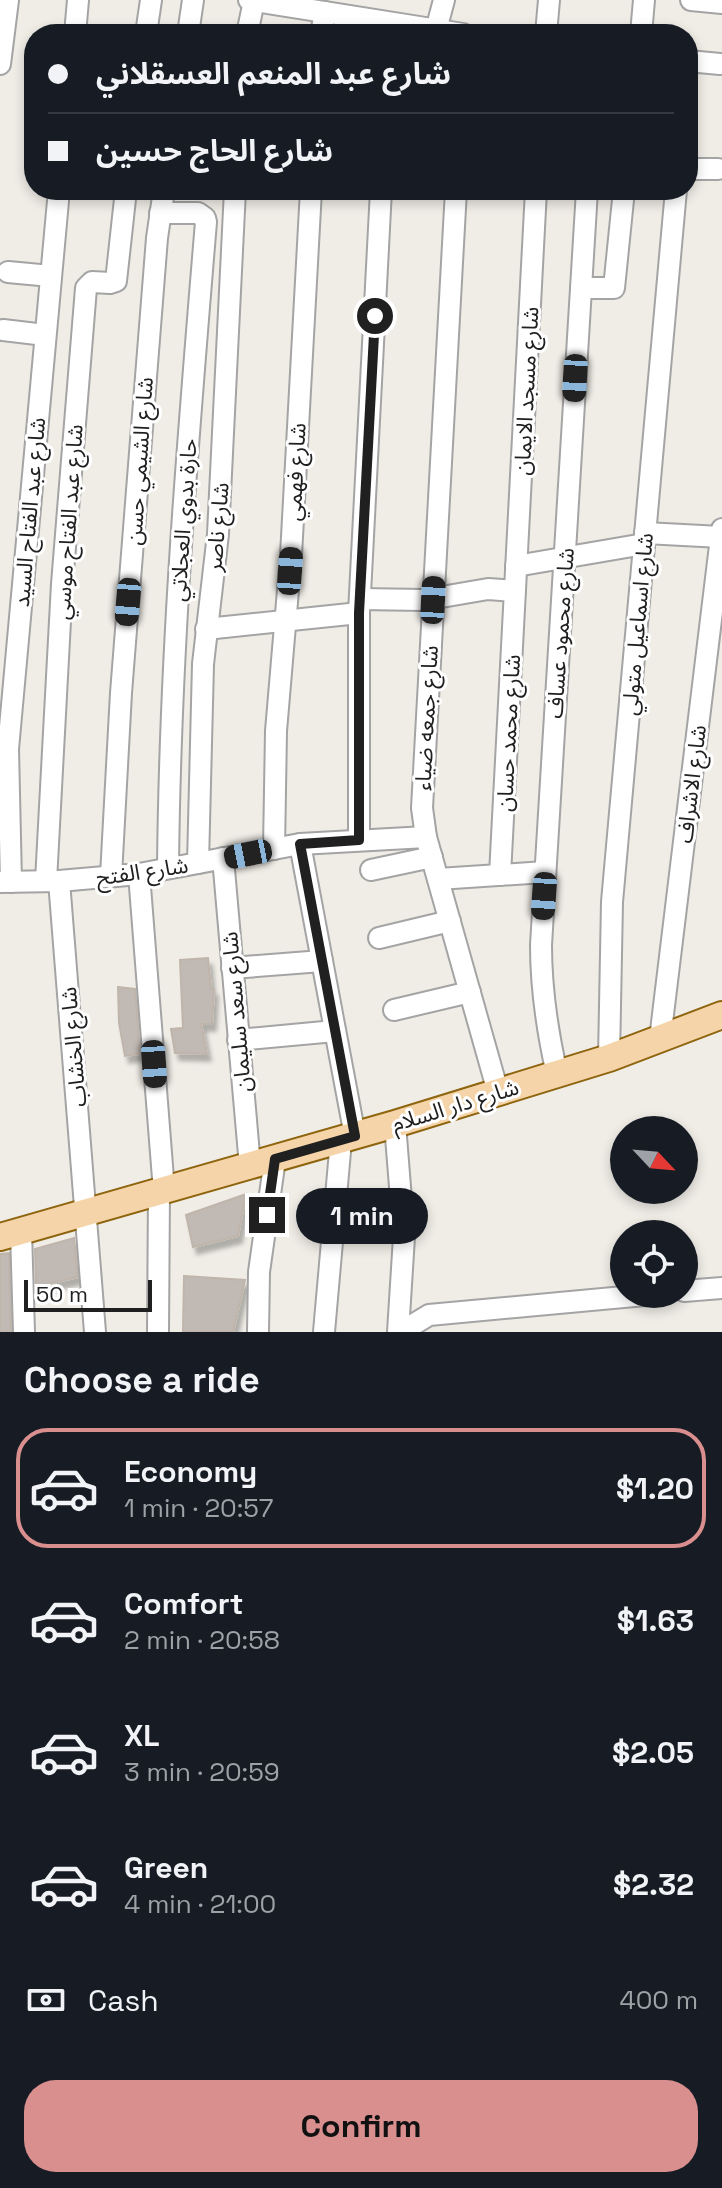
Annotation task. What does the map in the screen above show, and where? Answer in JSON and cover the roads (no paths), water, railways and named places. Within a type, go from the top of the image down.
[{"type":"main road","name":"شارع دار السلام","points":[[5,1232],[161,1192],[609,1058],[660,1039],[721,1009]]},
{"type":"street","points":[[0,64],[8,0]]},
{"type":"street","points":[[76,24],[78,0]]},
{"type":"street","points":[[147,24],[151,0]]},
{"type":"street","points":[[189,24],[193,0]]},
{"type":"street","points":[[438,24],[444,0]]},
{"type":"street","points":[[547,24],[549,0]]},
{"type":"street","points":[[642,24],[644,0]]},
{"type":"street","points":[[691,0],[722,3]]},
{"type":"street","points":[[249,24],[252,1],[325,12],[366,24]]},
{"type":"street","points":[[323,24],[325,12]]},
{"type":"street","points":[[698,62],[720,64]]},
{"type":"street","points":[[698,169],[718,169]]},
{"type":"street","name":"شارع عبد الفتاح السيد","points":[[5,882],[8,749],[58,200]]},
{"type":"street","name":"شارع عبد الفتاح موسي","points":[[52,881],[62,584],[86,288],[92,282],[116,281],[125,200]]},
{"type":"street","name":"شارع الشيمي حسن","points":[[111,876],[121,693],[162,200]]},
{"type":"street","name":"شارع ناصر","points":[[198,863],[206,629],[218,534],[235,200]]},
{"type":"street","name":"شارع فهمي","points":[[274,849],[276,731],[286,620],[310,200]]},
{"type":"street","points":[[359,840],[360,606],[380,200]]},
{"type":"street","name":"شارع جمعه ضياء","points":[[455,200],[422,799],[426,837],[498,1092]]},
{"type":"street","name":"شارع مسجد الايمان","points":[[515,591],[535,200]]},
{"type":"street","name":"شارع محمود عساف","points":[[557,1074],[546,1030],[541,988],[545,872],[586,200]]},
{"type":"street","points":[[581,288],[614,288],[623,200]]},
{"type":"street","name":"شارع اسماعيل متولي","points":[[609,1058],[612,902],[675,200]]},
{"type":"street","name":"حارة بدوي العجلاتي","points":[[160,213],[198,213],[206,222],[180,546],[170,746],[168,868]]},
{"type":"street","points":[[8,272],[51,276]]},
{"type":"street","points":[[3,330],[45,335]]},
{"type":"street","name":"شارع الاشراف","points":[[660,1039],[722,529]]},
{"type":"street","points":[[516,566],[645,538],[721,537]]},
{"type":"street","points":[[206,629],[286,620],[360,606],[433,600],[480,590],[515,591]]},
{"type":"street","name":"شارع محمد حسان","points":[[500,875],[515,591]]},
{"type":"street","name":"شارع الفتح","points":[[5,882],[139,874],[300,844],[426,837]]},
{"type":"street","points":[[300,844],[335,1031],[348,1138],[324,1332]]},
{"type":"street","points":[[371,870],[432,857]]},
{"type":"street","name":"شارع سعد سليمان","points":[[223,858],[238,1040],[263,1162],[258,1332]]},
{"type":"street","points":[[438,879],[545,872]]},
{"type":"street","points":[[139,874],[161,1192],[158,1332]]},
{"type":"street","name":"شارع الخشاب","points":[[52,881],[87,1213],[95,1332]]},
{"type":"street","points":[[379,938],[450,921]]},
{"type":"street","points":[[232,968],[322,961]]},
{"type":"street","points":[[394,1010],[470,992]]},
{"type":"street","points":[[238,1040],[335,1031]]},
{"type":"street","points":[[395,1124],[404,1237],[399,1332]]},
{"type":"street","points":[[5,1232],[24,1332]]},
{"type":"street","points":[[698,1290],[722,1288]]},
{"type":"street","points":[[399,1332],[429,1315],[610,1298]]}]
